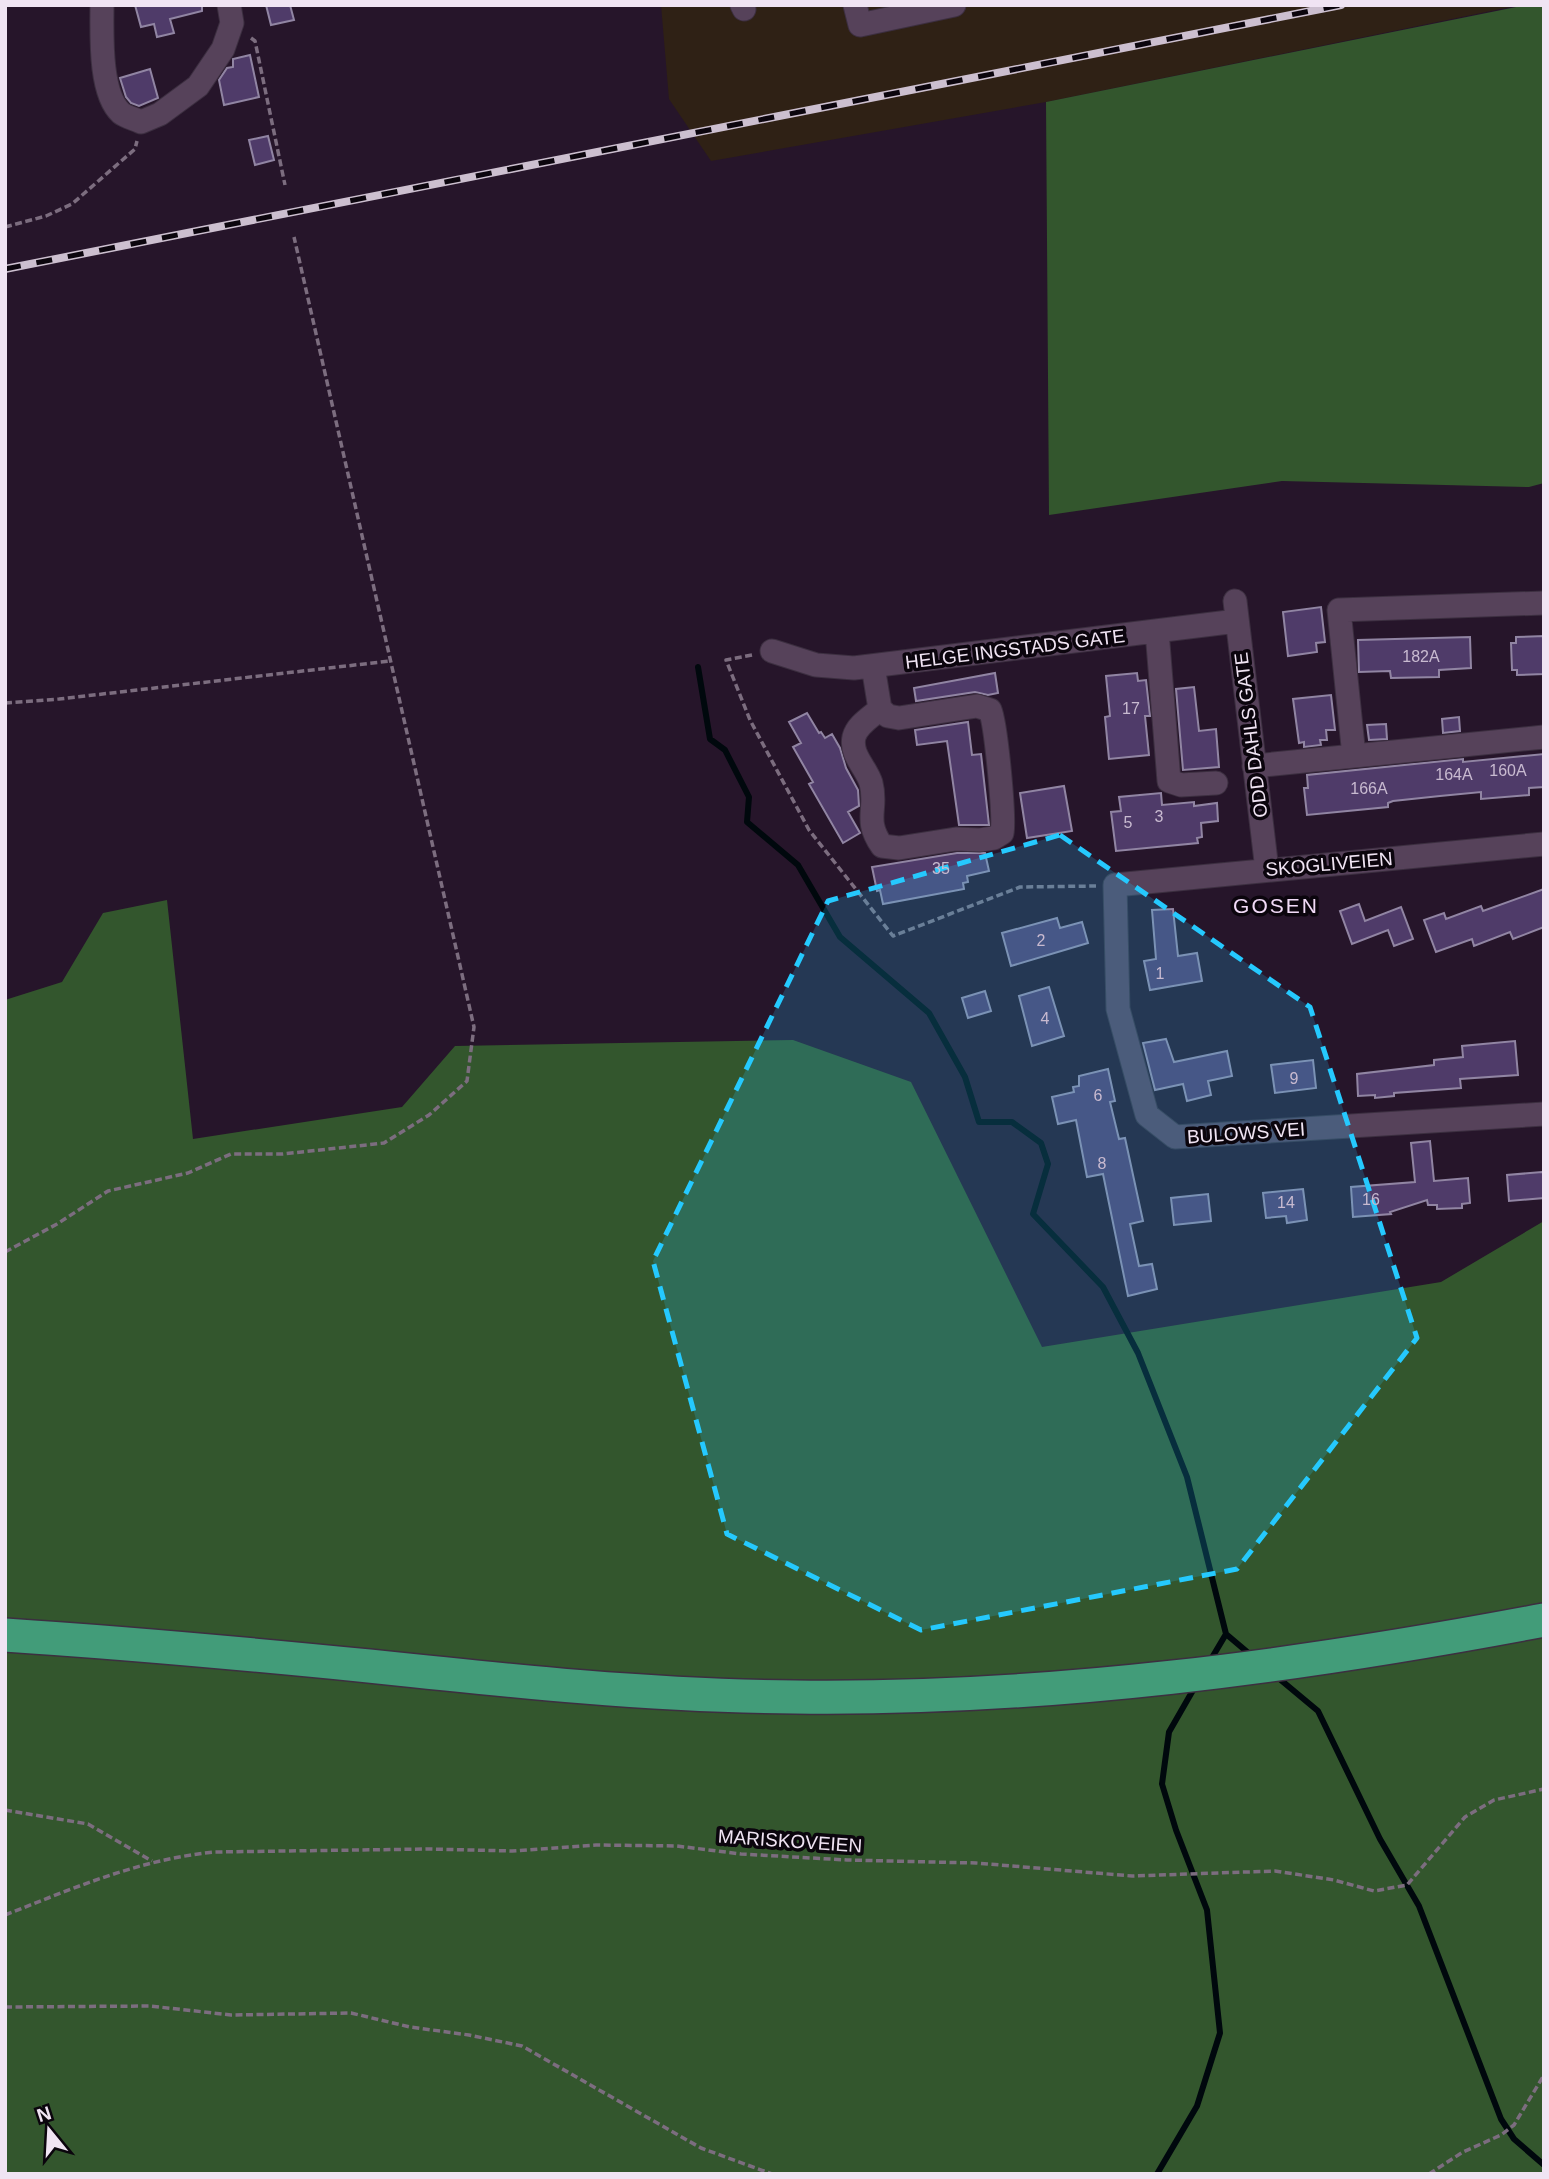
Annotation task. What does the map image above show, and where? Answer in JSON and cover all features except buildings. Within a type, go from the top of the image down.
[{"type":"highway","points":[[5,1634],[211,1651],[515,1682],[662,1692],[819,1697],[923,1696],[1062,1689],[1206,1675],[1418,1643],[1544,1620]]},
{"type":"highway","points":[[5,1651],[206,1666],[600,1704],[793,1712],[921,1711],[1052,1705],[1206,1691],[1387,1664],[1544,1636]]},
{"type":"street","points":[[102,5],[103,72],[113,101],[121,113],[141,122],[160,114],[198,86],[223,49],[231,14]]},
{"type":"street","points":[[857,15],[954,5]]},
{"type":"street","points":[[1354,756],[1339,610],[1544,603]]},
{"type":"street","name":"HELGE INGSTADS GATE","points":[[772,651],[816,665],[854,668],[1157,631],[1236,611]]},
{"type":"street","name":"ODD DAHLS GATE","points":[[1236,611],[1267,870]]},
{"type":"street","points":[[1157,631],[1169,781],[1181,785],[1216,783]]},
{"type":"street","points":[[873,666],[880,709],[888,716],[899,718],[977,706],[990,710],[996,738],[1002,833],[980,840],[956,839],[890,848],[882,845],[874,834],[870,815],[871,783],[853,746],[855,734],[880,709]]},
{"type":"street","points":[[1254,766],[1544,737]]},
{"type":"street","name":"SKOGLIVEIEN","points":[[1115,885],[1544,844]]},
{"type":"street","name":"BULOWS VEI","points":[[1115,885],[1118,1009],[1147,1115],[1175,1138],[1544,1114]]},
{"type":"path","points":[[231,14],[255,41],[285,185]]},
{"type":"path","points":[[5,227],[46,216],[72,204],[135,149],[141,122]]},
{"type":"path","points":[[5,1252],[57,1224],[108,1191],[188,1173],[231,1154],[283,1154],[384,1143],[429,1115],[467,1081],[474,1027],[294,237]]},
{"type":"path","points":[[5,703],[390,661]]},
{"type":"path","name":"MARISKOVEIEN","points":[[5,1915],[113,1873],[180,1855],[215,1852],[429,1849],[512,1851],[596,1845],[677,1846],[754,1855],[847,1860],[976,1863],[1132,1876],[1275,1871],[1334,1880],[1374,1891],[1407,1885],[1465,1817],[1494,1800],[1544,1789]]},
{"type":"path","points":[[5,1810],[88,1824],[152,1861]]},
{"type":"path","points":[[5,2007],[150,2006],[231,2015],[351,2013],[410,2027],[470,2035],[522,2046],[701,2148],[772,2174]]},
{"type":"path","points":[[1430,2174],[1463,2152],[1502,2135],[1514,2125],[1544,2075]]},
{"type":"highlighted area","points":[[1060,835],[1310,1007],[1417,1338],[1237,1569],[921,1630],[727,1534],[653,1261],[828,901]]},
{"type":"shaded area","points":[[661,5],[1520,5],[1046,102],[711,161],[669,99]]},
{"type":"green space","points":[[1526,5],[1544,5],[1544,483],[1529,487],[1282,481],[1049,515],[1046,102]]},
{"type":"green space","points":[[167,900],[193,1139],[402,1107],[455,1046],[793,1040],[911,1082],[1042,1347],[1441,1282],[1544,1221],[1544,2174],[5,2174],[5,1000],[62,982],[103,913]]},
{"type":"waterway","points":[[698,667],[710,739],[725,750],[749,797],[747,822],[798,865],[840,937],[929,1013],[965,1077],[979,1122],[1012,1122],[1041,1143],[1048,1164],[1033,1214],[1103,1287],[1138,1353],[1187,1477],[1226,1634],[1210,1661]]},
{"type":"waterway","points":[[1226,1634],[1252,1656]]},
{"type":"waterway","points":[[1276,1676],[1318,1711],[1380,1839],[1419,1906],[1501,2119],[1514,2139],[1544,2165]]},
{"type":"waterway","points":[[1157,2174],[1197,2106],[1220,2033],[1207,1910],[1176,1830],[1162,1784],[1169,1732],[1196,1685]]},
{"type":"railway","points":[[5,269],[1341,5]]},
{"type":"district","name":"GOSEN","points":[[1276,905]]}]
